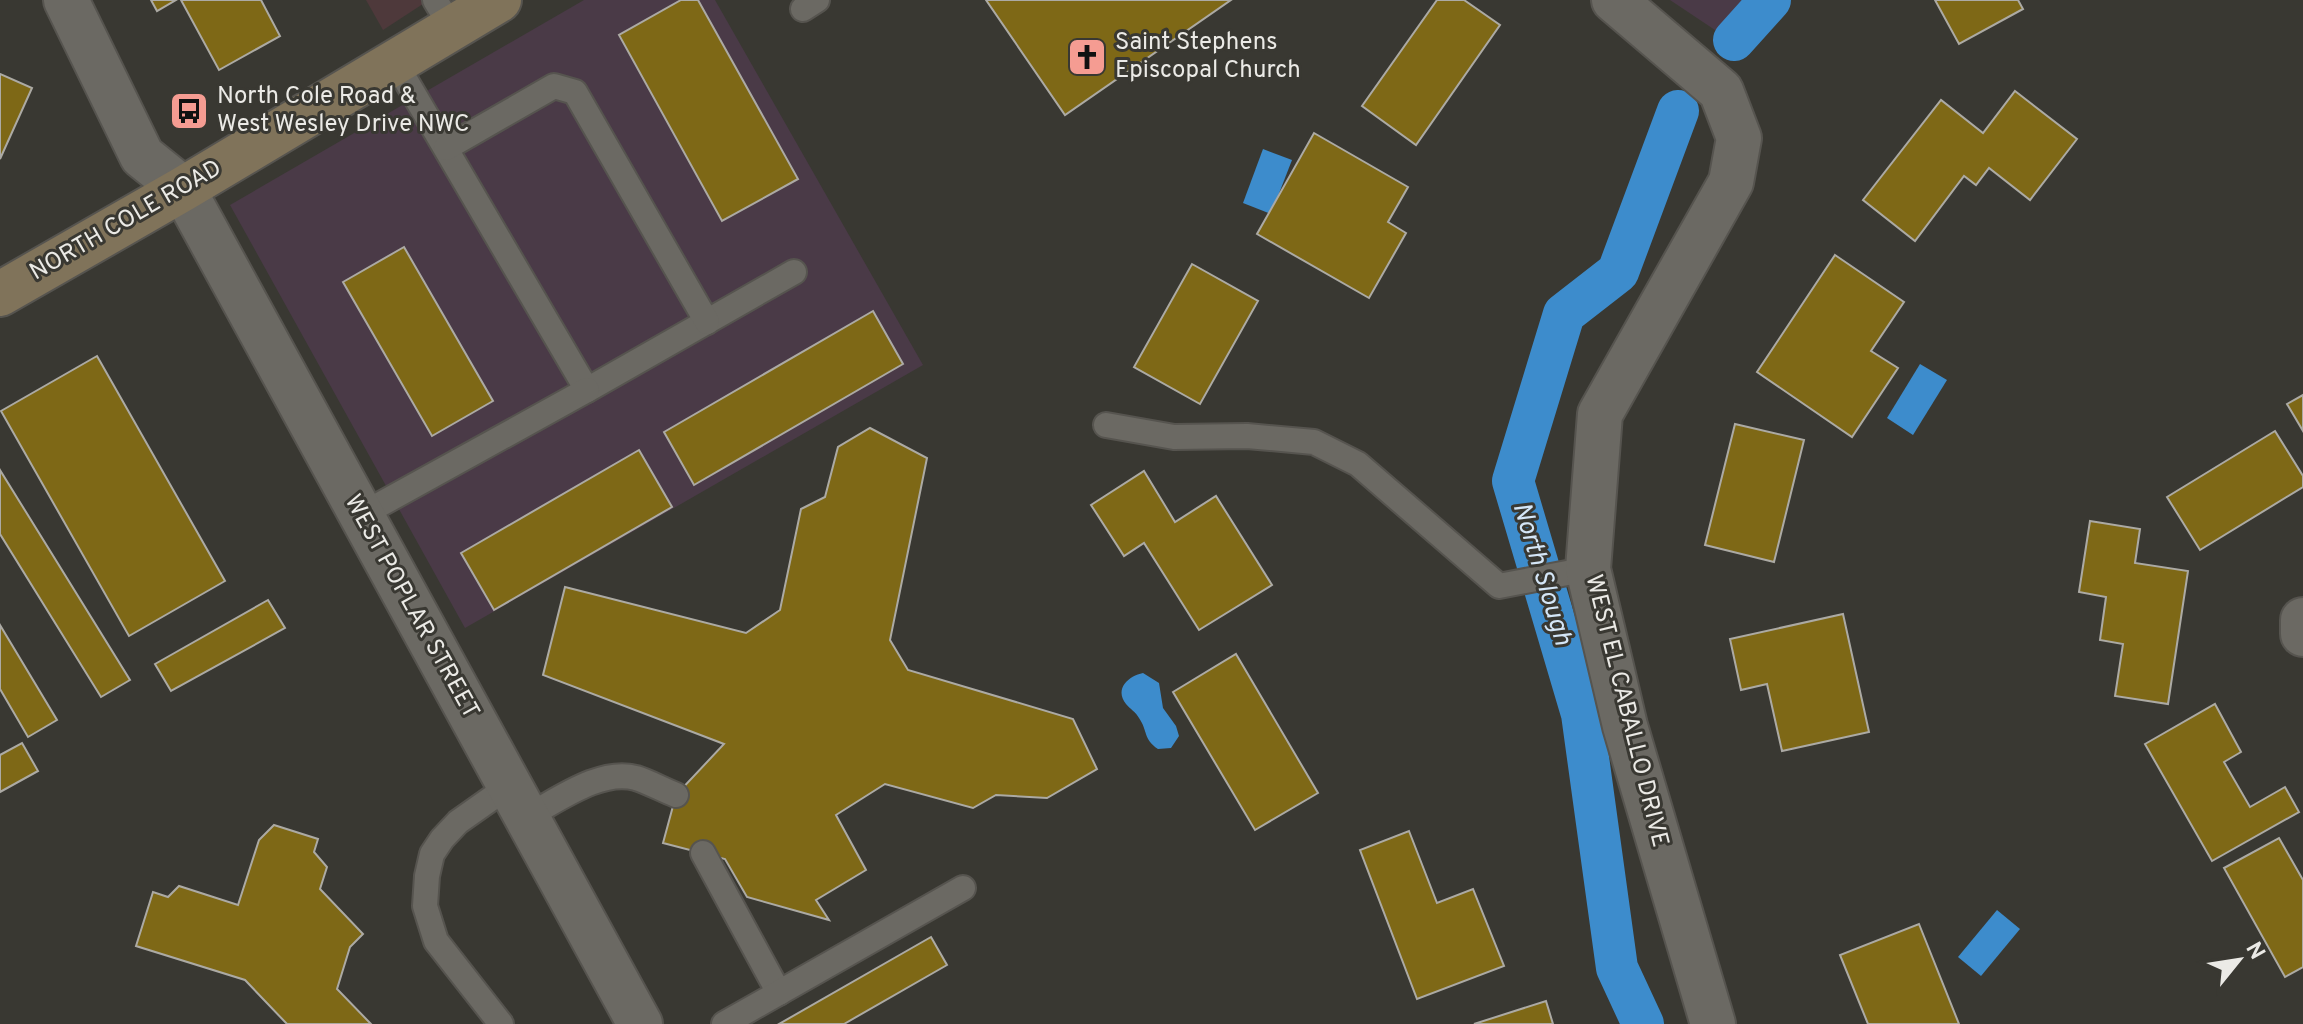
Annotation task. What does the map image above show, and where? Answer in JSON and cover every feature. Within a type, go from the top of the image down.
[{"type":"main road","name":"NORTH COLE ROAD","points":[[0,294],[395,62],[443,14],[499,0]]},
{"type":"street","points":[[66,0],[142,156],[183,189]]},
{"type":"street","name":"WEST EL CABALLO DRIVE","points":[[1614,0],[1721,91],[1739,138],[1731,182],[1600,414],[1588,569],[1625,726],[1713,1024]]},
{"type":"street","name":"WEST POPLAR STREET","points":[[183,189],[640,1024]]},
{"type":"lane","points":[[395,62],[587,390]]},
{"type":"lane","points":[[446,148],[554,86],[575,92],[707,322]]},
{"type":"lane","points":[[361,515],[794,272]]},
{"type":"lane","points":[[1106,425],[1174,437],[1247,436],[1314,442],[1358,464],[1499,586],[1588,569]]},
{"type":"lane","points":[[501,1024],[436,941],[425,906],[432,854],[442,839],[458,822],[518,802],[615,777],[633,777],[676,795]]},
{"type":"lane","points":[[703,853],[779,993]]},
{"type":"lane","points":[[724,1024],[963,888]]},
{"type":"shaded area","points":[[366,0],[429,0],[383,30]]},
{"type":"shaded area","points":[[584,0],[715,0],[923,365],[465,628],[230,205]]},
{"type":"shaded area","points":[[1670,0],[1771,0],[1724,36]]},
{"type":"water","points":[[1263,149],[1292,160],[1271,214],[1243,203]]},
{"type":"water","points":[[1920,364],[1947,380],[1913,435],[1887,418]]},
{"type":"water","points":[[1143,673],[1159,683],[1163,708],[1176,726],[1179,736],[1171,748],[1158,749],[1153,745],[1138,716],[1123,698],[1122,688],[1125,684]]},
{"type":"water","points":[[1997,910],[2020,929],[1981,976],[1958,957]]},
{"type":"building","points":[[151,0],[176,0],[157,11]]},
{"type":"building","points":[[181,0],[261,0],[280,36],[219,70]]},
{"type":"building","points":[[681,0],[698,0],[798,179],[722,221],[619,35]]},
{"type":"building","name":"Saint Stephens Episcopal Church","points":[[986,0],[1231,0],[1065,115]]},
{"type":"building","points":[[1437,0],[1464,0],[1500,25],[1416,145],[1362,106]]},
{"type":"building","points":[[1935,0],[2018,0],[2023,9],[1959,44]]},
{"type":"building","points":[[0,74],[32,88],[0,159]]},
{"type":"building","points":[[2015,91],[2077,139],[2030,200],[1989,168],[1976,185],[1964,176],[1915,241],[1863,200],[1941,100],[1983,133]]},
{"type":"building","points":[[1314,133],[1408,187],[1388,222],[1406,233],[1369,298],[1257,234]]},
{"type":"building","points":[[404,247],[493,401],[432,436],[343,282]]},
{"type":"building","points":[[1835,255],[1904,302],[1871,351],[1898,368],[1852,437],[1757,372]]},
{"type":"building","points":[[1192,264],[1258,301],[1200,404],[1134,367]]},
{"type":"building","points":[[873,311],[903,364],[694,485],[664,432]]},
{"type":"building","points":[[97,356],[225,581],[129,636],[1,411]]},
{"type":"building","points":[[2303,395],[2303,431],[2287,404]]},
{"type":"building","points":[[1735,424],[1804,440],[1774,562],[1705,545]]},
{"type":"building","points":[[870,428],[927,458],[890,640],[908,670],[1073,719],[1097,769],[1047,798],[996,795],[973,808],[885,784],[836,815],[866,870],[816,900],[829,920],[747,897],[725,859],[663,843],[676,795],[724,744],[543,675],[565,587],[746,633],[780,610],[801,509],[825,497],[838,447]]},
{"type":"building","points":[[2275,431],[2303,476],[2303,487],[2200,550],[2167,497]]},
{"type":"building","points":[[639,450],[672,507],[494,610],[461,553]]},
{"type":"building","points":[[0,470],[130,680],[101,697],[0,534]]},
{"type":"building","points":[[1144,471],[1175,522],[1216,496],[1272,585],[1199,630],[1144,543],[1124,556],[1091,505]]},
{"type":"building","points":[[2090,521],[2140,529],[2135,563],[2188,571],[2168,704],[2115,696],[2123,644],[2100,640],[2106,597],[2079,592]]},
{"type":"building","points":[[268,600],[285,628],[171,691],[155,664]]},
{"type":"building","points":[[1843,614],[1869,732],[1782,751],[1767,684],[1741,690],[1730,639]]},
{"type":"building","points":[[0,625],[57,720],[28,737],[0,689]]},
{"type":"building","points":[[1236,654],[1318,793],[1255,830],[1173,692]]},
{"type":"building","points":[[2215,704],[2241,752],[2224,762],[2250,807],[2285,787],[2299,812],[2212,861],[2145,744]]},
{"type":"building","points":[[22,743],[38,771],[0,792],[0,755]]},
{"type":"building","points":[[274,825],[318,839],[314,852],[327,867],[320,889],[363,934],[350,947],[337,989],[371,1024],[287,1024],[245,980],[136,946],[153,892],[168,897],[179,886],[238,905],[259,840]]},
{"type":"building","points":[[1409,831],[1437,903],[1473,889],[1504,966],[1417,999],[1360,850]]},
{"type":"building","points":[[2279,838],[2303,880],[2303,967],[2285,977],[2224,868]]},
{"type":"building","points":[[1919,924],[1959,1024],[1868,1024],[1840,955]]},
{"type":"building","points":[[931,937],[947,965],[844,1024],[779,1024]]},
{"type":"building","points":[[1546,1001],[1553,1024],[1474,1024]]},
{"type":"waterway","name":"North Slough","points":[[1734,40],[1770,0]]},
{"type":"waterway","name":"North Slough","points":[[1643,1024],[1617,968],[1582,714],[1513,481],[1564,314],[1618,272],[1678,111]]},
{"type":"place","name":"Saint Stephens Episcopal Church","points":[[1087,57]]},
{"type":"place","name":"North Cole Road & West Wesley Drive NWC","points":[[189,111]]}]
